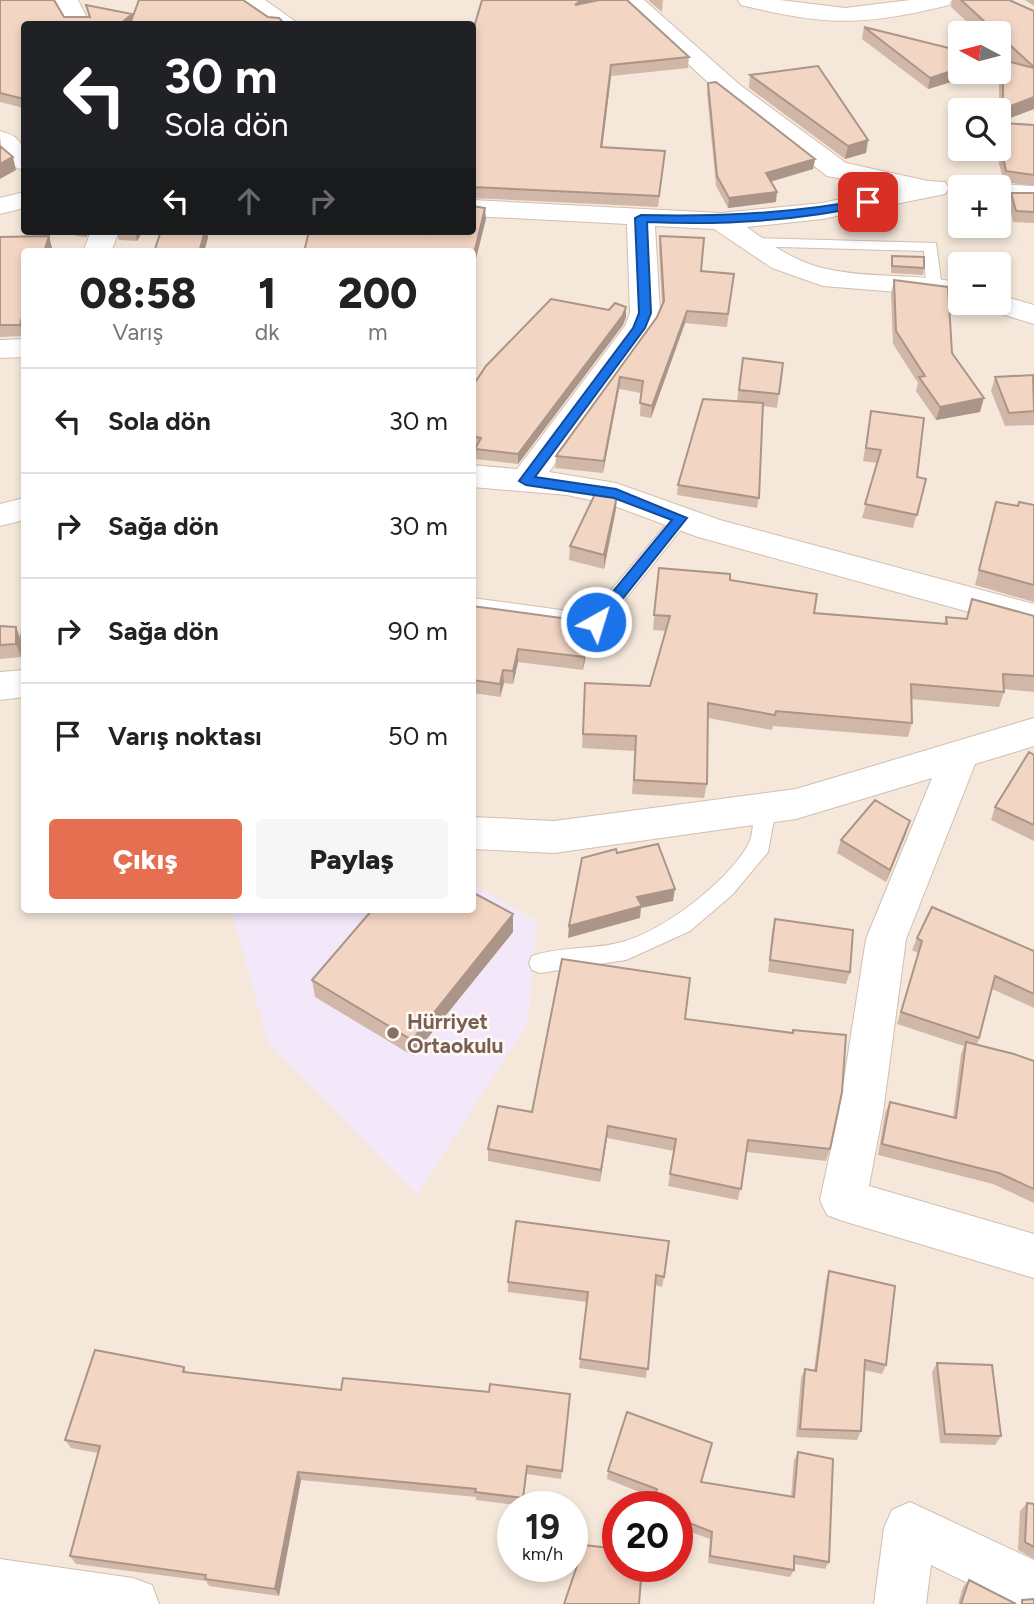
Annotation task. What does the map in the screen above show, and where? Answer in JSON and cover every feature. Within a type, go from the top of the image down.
[{"type":"street","points":[[66,0],[76,21]]},
{"type":"street","points":[[248,0],[282,21]]},
{"type":"street","points":[[630,0],[731,90],[836,170],[948,189]]},
{"type":"street","points":[[750,0],[803,13],[859,18],[940,0]]},
{"type":"street","points":[[0,139],[21,156]]},
{"type":"street","points":[[476,208],[721,221],[822,211],[948,189]]},
{"type":"street","points":[[1011,193],[1034,194]]},
{"type":"street","points":[[0,206],[21,201]]},
{"type":"street","points":[[526,481],[639,328],[645,313],[641,218]]},
{"type":"street","points":[[721,221],[774,260],[806,273],[838,280],[947,290]]},
{"type":"street","points":[[1011,308],[1034,314]]},
{"type":"street","points":[[0,349],[21,348]]},
{"type":"street","points":[[476,476],[567,484],[616,494],[710,529],[1034,617]]},
{"type":"street","points":[[0,515],[21,510]]},
{"type":"street","points":[[0,686],[21,684]]},
{"type":"street","points":[[476,833],[554,837],[796,804],[1034,732]]},
{"type":"street","points":[[960,755],[886,939],[861,1111],[843,1200],[1034,1256]]},
{"type":"street","points":[[900,1604],[910,1528],[1034,1588]]},
{"type":"street","points":[[0,1585],[133,1604]]},
{"type":"lane","points":[[751,243],[930,246],[947,290]]},
{"type":"lane","points":[[476,606],[596,622],[681,518]]},
{"type":"lane","points":[[540,963],[626,951],[682,924],[724,889],[760,846],[765,809]]},
{"type":"shaded area","points":[[0,0],[1034,0],[1034,1604],[0,1604]]},
{"type":"shaded area","name":"Hürriyet Ortaokulu","points":[[476,887],[537,921],[528,1023],[417,1195],[268,1042],[232,913],[476,913]]},
{"type":"building","points":[[0,0],[54,0],[64,17],[90,17],[86,5],[132,14],[124,21],[21,21],[21,98],[0,93]]},
{"type":"building","points":[[139,0],[243,0],[268,17],[282,21],[131,21]]},
{"type":"building","points":[[482,0],[581,0],[575,5],[599,0],[627,0],[689,57],[611,65],[601,147],[665,151],[659,196],[476,187],[476,21]]},
{"type":"building","points":[[961,0],[1009,0],[1034,11],[1034,67],[1012,47],[1012,21],[984,21]]},
{"type":"building","points":[[864,27],[948,48],[948,72],[930,78]]},
{"type":"building","points":[[1012,62],[1034,68],[1034,97],[1011,106],[1011,98],[1003,98],[1003,84],[1012,84]]},
{"type":"building","points":[[818,66],[868,140],[848,146],[750,75]]},
{"type":"building","points":[[716,82],[815,159],[766,173],[777,192],[729,198],[717,176],[708,83]]},
{"type":"building","points":[[1011,124],[1034,125],[1034,175],[1006,171],[1004,161],[1011,161]]},
{"type":"building","points":[[0,146],[13,157],[0,164]]},
{"type":"building","points":[[1011,193],[1034,193],[1034,212],[1016,211]]},
{"type":"building","points":[[476,207],[485,208],[475,248],[305,248],[308,235],[476,235]]},
{"type":"building","points":[[160,235],[204,235],[200,248],[155,248]]},
{"type":"building","points":[[49,236],[45,248],[21,248],[20,325],[0,325],[0,237]]},
{"type":"building","points":[[660,236],[704,238],[701,271],[734,274],[728,314],[687,311],[652,406],[640,403],[643,381],[620,377],[604,461],[556,456],[657,317],[664,301]]},
{"type":"building","points":[[892,256],[924,257],[924,268],[892,266]]},
{"type":"building","points":[[894,280],[948,287],[952,353],[984,398],[940,407],[919,377],[925,376],[896,331]]},
{"type":"building","points":[[551,299],[609,310],[615,303],[626,307],[623,315],[518,454],[476,449],[481,438],[476,437],[476,381],[486,366]]},
{"type":"building","points":[[743,358],[783,363],[779,394],[739,390]]},
{"type":"building","points":[[1033,375],[1034,411],[1009,413],[995,377]]},
{"type":"building","points":[[703,399],[763,403],[759,498],[678,485]]},
{"type":"building","points":[[871,411],[924,418],[917,477],[926,479],[917,515],[865,504],[881,450],[866,448]]},
{"type":"building","points":[[597,490],[617,496],[604,555],[570,546]]},
{"type":"building","points":[[996,502],[1018,506],[1019,502],[1034,505],[1034,585],[979,570]]},
{"type":"building","points":[[659,568],[730,574],[730,580],[817,594],[814,613],[947,624],[946,617],[967,619],[972,599],[1034,616],[1034,676],[1003,674],[1004,692],[911,684],[912,723],[776,711],[775,715],[708,703],[707,784],[634,780],[636,736],[583,734],[585,683],[650,686],[670,616],[654,615]]},
{"type":"building","points":[[476,607],[591,622],[584,657],[518,649],[513,671],[503,670],[500,684],[476,680]]},
{"type":"building","points":[[0,626],[16,627],[16,644],[0,645]]},
{"type":"building","points":[[1029,752],[1034,755],[1034,825],[995,807]]},
{"type":"building","points":[[875,800],[910,821],[890,870],[841,840]]},
{"type":"building","points":[[658,844],[675,889],[637,897],[642,906],[569,926],[582,858],[616,849],[617,853]]},
{"type":"building","points":[[476,894],[513,914],[412,1040],[312,980],[369,913],[476,913]]},
{"type":"building","points":[[932,907],[1034,951],[1034,994],[995,976],[979,1038],[901,1012],[922,941],[917,938]]},
{"type":"building","points":[[775,919],[853,930],[850,972],[770,960]]},
{"type":"building","points":[[562,959],[690,978],[685,1019],[793,1033],[793,1030],[846,1035],[842,1092],[830,1149],[748,1140],[741,1189],[670,1174],[676,1139],[608,1126],[601,1170],[488,1149],[498,1106],[532,1112]]},
{"type":"building","points":[[966,1042],[1034,1061],[1034,1189],[999,1173],[882,1144],[890,1102],[956,1118]]},
{"type":"building","points":[[516,1221],[669,1241],[664,1277],[656,1275],[648,1369],[580,1359],[588,1292],[508,1282]]},
{"type":"building","points":[[829,1271],[895,1286],[886,1365],[865,1360],[861,1431],[800,1429],[805,1369],[816,1371]]},
{"type":"building","points":[[95,1350],[184,1367],[183,1372],[341,1390],[343,1378],[489,1392],[490,1384],[570,1394],[562,1471],[527,1466],[524,1491],[497,1491],[497,1495],[475,1492],[476,1489],[298,1472],[275,1589],[205,1579],[206,1575],[70,1556],[100,1446],[65,1440]]},
{"type":"building","points":[[937,1363],[992,1365],[1001,1436],[945,1434]]},
{"type":"building","points":[[627,1412],[712,1443],[701,1482],[794,1497],[798,1452],[833,1459],[829,1562],[794,1556],[794,1570],[710,1556],[712,1532],[693,1524],[693,1491],[656,1491],[657,1489],[608,1471]]},
{"type":"building","points":[[1027,1503],[1034,1504],[1034,1547],[1025,1542]]},
{"type":"building","points":[[588,1545],[602,1547],[602,1582],[641,1582],[639,1604],[564,1604],[571,1582],[588,1582]]},
{"type":"building","points":[[969,1580],[1016,1604],[961,1604]]},
{"type":"building","points":[[1034,1599],[1034,1604],[1022,1604],[1022,1600]]},
{"type":"place","name":"Hürriyet Ortaokulu","points":[[393,1033]]},
{"type":"route","points":[[596,622],[681,518],[616,494],[567,484],[526,481],[639,328],[645,313],[641,218],[721,221],[822,211],[868,202]]}]
